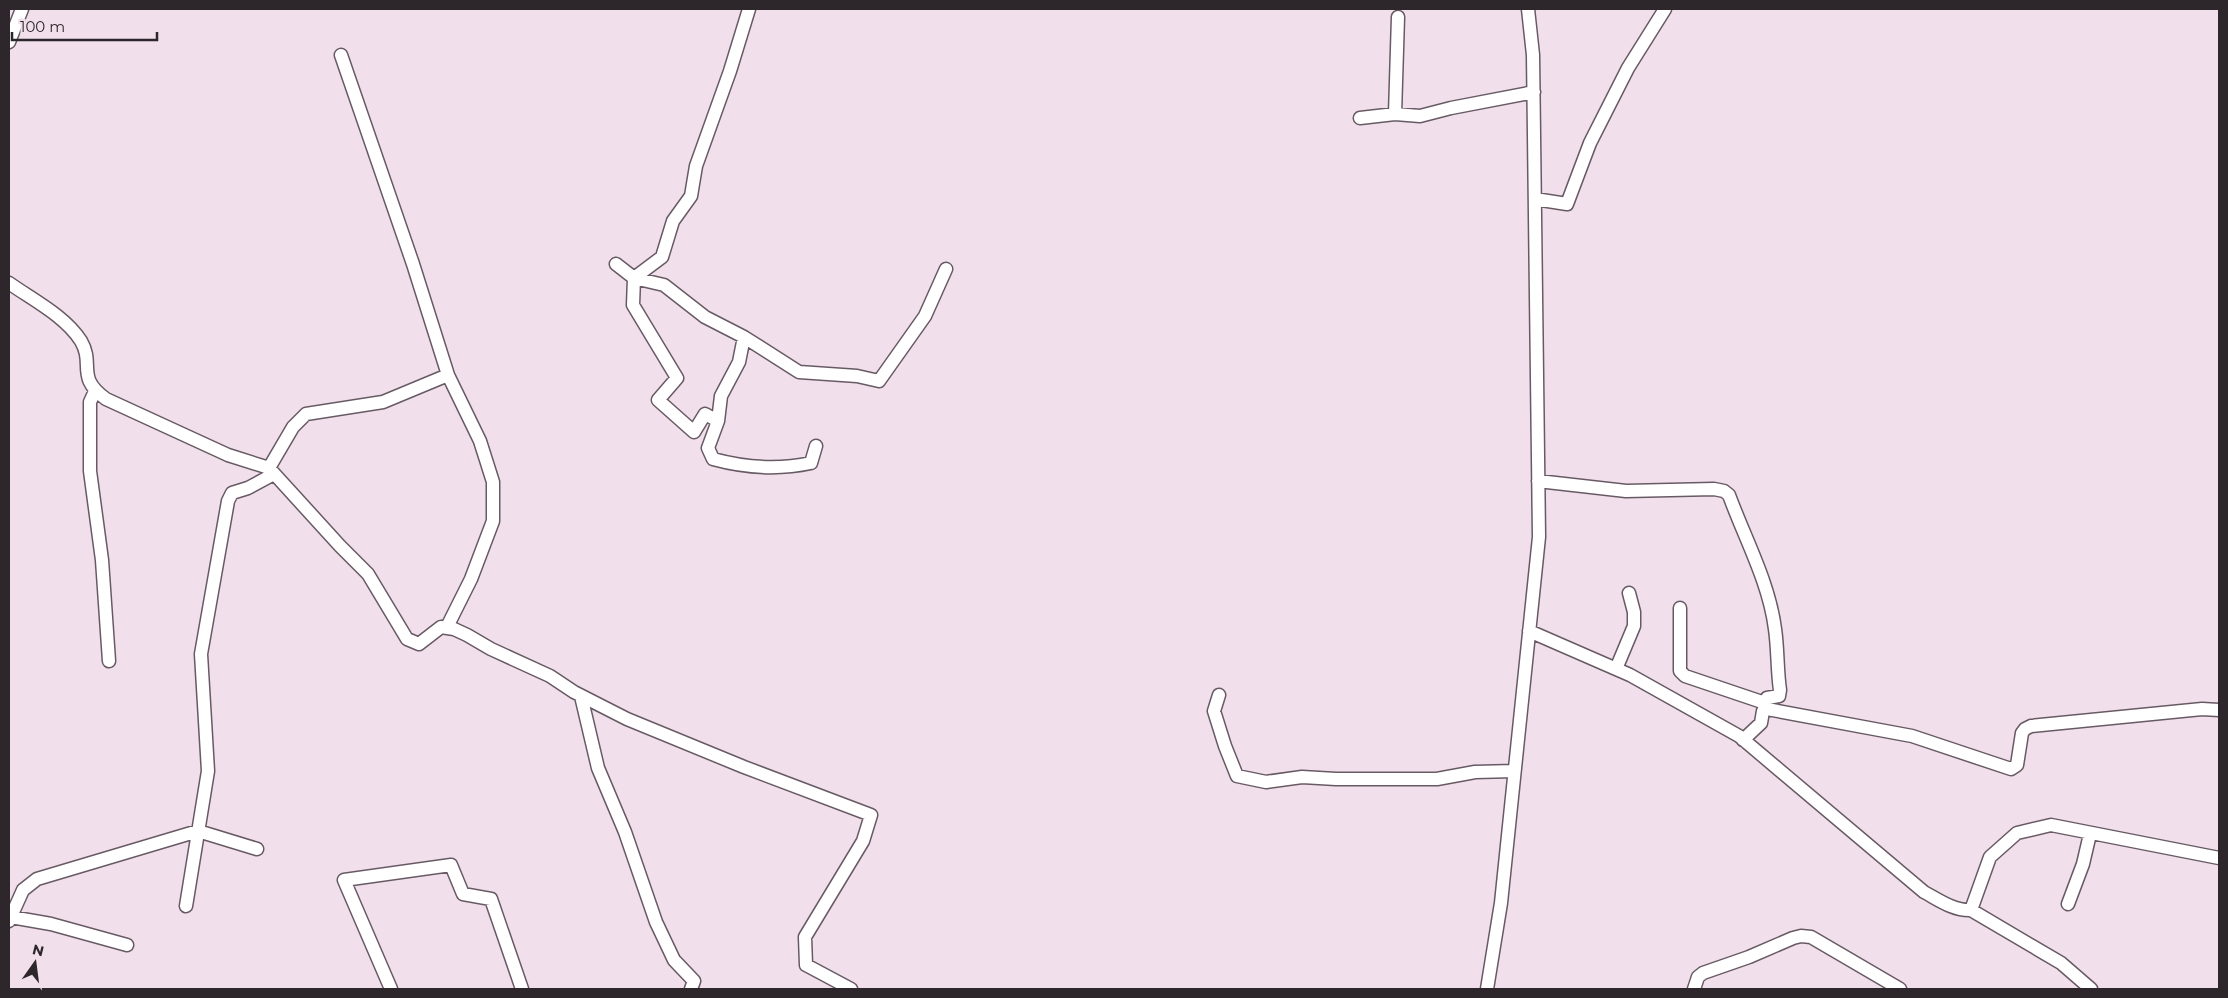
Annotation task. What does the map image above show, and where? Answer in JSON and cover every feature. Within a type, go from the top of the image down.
[{"type":"street","points":[[9,42],[22,9]]},
{"type":"street","points":[[634,278],[662,257],[672,220],[691,196],[696,166],[730,71],[748,9]]},
{"type":"street","points":[[1487,989],[1501,903],[1539,537],[1534,92],[1533,56],[1528,9]]},
{"type":"street","points":[[1535,199],[1567,204],[1590,143],[1628,68],[1665,9]]},
{"type":"street","points":[[1395,114],[1398,17]]},
{"type":"street","points":[[341,55],[413,264],[448,375],[480,441],[493,482],[493,521],[471,578],[447,627]]},
{"type":"street","points":[[1360,118],[1395,114],[1420,116],[1450,108],[1534,92]]},
{"type":"street","points":[[616,264],[634,278],[664,285],[706,317],[744,337],[799,372],[857,376],[879,381],[925,316],[946,270]]},
{"type":"street","points":[[634,278],[634,305],[676,378],[658,400],[694,432],[705,414],[718,421]]},
{"type":"street","points":[[9,282],[73,331],[84,347],[89,384],[106,399],[228,455],[271,471],[368,574],[407,639],[418,644],[441,627],[447,627],[550,676],[581,696],[627,719],[871,815],[863,841],[805,937],[806,965],[851,989]]},
{"type":"street","points":[[744,337],[739,362],[721,396],[718,421],[708,448],[713,459],[742,467],[792,467],[811,463],[816,446]]},
{"type":"street","points":[[186,906],[208,771],[201,654],[228,501],[232,493],[248,488],[271,471],[293,427],[306,414],[383,402],[448,375]]},
{"type":"street","points":[[95,391],[90,402],[90,471],[102,560],[108,661]]},
{"type":"street","points":[[1538,480],[1626,491],[1714,489],[1724,491],[1729,495],[1748,545],[1762,574],[1775,628],[1780,690],[1778,696],[1767,698],[1761,723],[1743,740]]},
{"type":"street","points":[[1616,669],[1634,626],[1634,612],[1629,593]]},
{"type":"street","points":[[1680,608],[1680,671],[1685,676],[1766,706],[1912,736],[2011,769],[2017,765],[2022,733],[2025,729],[2032,726],[2202,709],[2219,710]]},
{"type":"street","points":[[1529,631],[1616,669],[1686,705],[1743,740],[1924,892],[1951,906],[1962,910],[1971,910],[2061,963],[2091,989]]},
{"type":"street","points":[[1219,695],[1214,711],[1237,776],[1266,782],[1302,777],[1336,780],[1437,779],[1475,772],[1514,771]]},
{"type":"street","points":[[581,696],[598,768],[625,832],[656,922],[674,960],[694,981],[692,989]]},
{"type":"street","points":[[1971,910],[1990,857],[2017,832],[2051,825],[2219,858]]},
{"type":"street","points":[[127,945],[51,924],[10,919],[23,890],[37,879],[198,831],[257,849]]},
{"type":"street","points":[[2068,904],[2083,864],[2090,834]]},
{"type":"street","points":[[391,989],[344,880],[451,865],[463,894],[491,899],[522,989]]},
{"type":"street","points":[[1694,989],[1700,975],[1706,971],[1749,957],[1801,936],[1811,938],[1900,989]]}]
